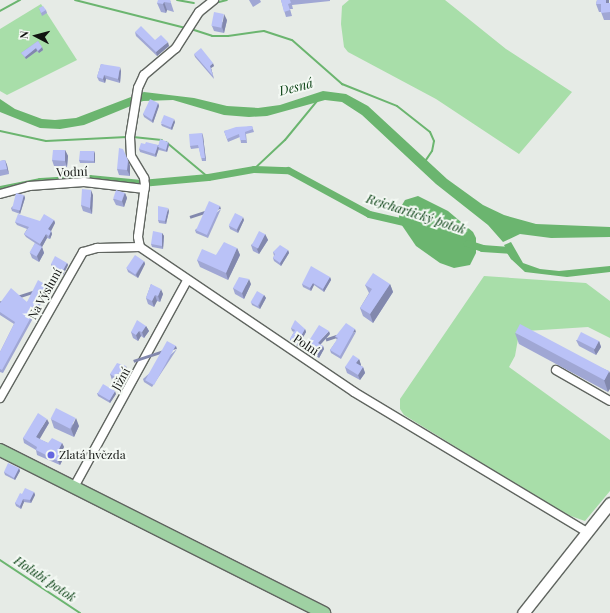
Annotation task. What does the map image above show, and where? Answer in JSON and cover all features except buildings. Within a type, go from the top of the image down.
[{"type":"main road","points":[[0,450],[324,613]]},
{"type":"street","points":[[140,247],[138,237],[145,184],[131,156],[130,137],[138,88],[144,75],[176,48],[190,30],[199,12],[214,0]]},
{"type":"street","name":"Vodní","points":[[0,194],[29,186],[84,182],[145,184]]},
{"type":"street","name":"Polní","points":[[140,247],[187,281],[354,392],[587,532]]},
{"type":"street","name":"Na Výsluní","points":[[0,398],[83,252],[97,248],[140,247]]},
{"type":"street","name":"Jižní","points":[[74,487],[187,281]]},
{"type":"street","points":[[556,370],[610,401]]},
{"type":"street","points":[[523,613],[610,503]]},
{"type":"shaded area","points":[[349,0],[445,0],[506,49],[572,92],[519,154],[436,99],[348,52],[344,47],[341,24],[342,6]]},
{"type":"shaded area","points":[[41,4],[77,60],[7,95],[0,91],[0,29]]},
{"type":"shaded area","points":[[484,276],[586,283],[610,301],[610,338],[588,327],[526,331],[518,339],[515,356],[509,367],[610,440],[610,491],[585,521],[568,515],[490,468],[404,415],[400,409],[400,399]]},
{"type":"water","points":[[323,91],[346,94],[368,106],[447,179],[483,205],[504,215],[536,224],[610,227],[610,237],[551,238],[520,234],[503,242],[488,225],[436,184],[362,115],[342,102],[325,100],[267,116],[249,117],[224,115],[173,100],[143,101],[84,125],[60,129],[40,128],[0,112],[0,99],[15,109],[42,119],[55,120],[76,118],[144,92],[194,98],[227,106],[258,108],[280,105]]},
{"type":"water","points":[[418,196],[448,211],[473,232],[476,238],[476,253],[470,265],[454,268],[440,263],[416,246],[399,221],[399,210],[405,200]]},
{"type":"water","points":[[511,242],[523,263],[540,269],[559,271],[610,266],[610,272],[567,277],[525,272],[511,259],[504,245]]},
{"type":"waterway","points":[[0,11],[20,0]]},
{"type":"waterway","points":[[75,0],[186,28]]},
{"type":"waterway","points":[[177,0],[194,3]]},
{"type":"waterway","points":[[219,2],[227,0]]},
{"type":"waterway","points":[[191,29],[212,36],[228,36],[264,31],[292,40],[342,84],[397,106],[430,132],[434,141],[432,151],[426,160]]},
{"type":"waterway","points":[[254,169],[285,140],[317,101]]},
{"type":"waterway","points":[[0,131],[46,141],[127,137]]},
{"type":"waterway","points":[[133,137],[162,140]]},
{"type":"waterway","points":[[166,142],[208,177]]},
{"type":"waterway","name":"Rejchartický potok","points":[[0,189],[40,181],[89,178],[141,183],[208,177],[254,169],[288,170],[369,214],[408,223]]},
{"type":"waterway","name":"Rejchartický potok","points":[[467,243],[482,248],[509,250],[513,256]]},
{"type":"waterway","name":"Holubí potok","points":[[0,560],[80,613]]},
{"type":"place","name":"Zlatá hvězda","points":[[51,455]]},
{"type":"water label","name":"Desná","points":[[296,87]]}]
